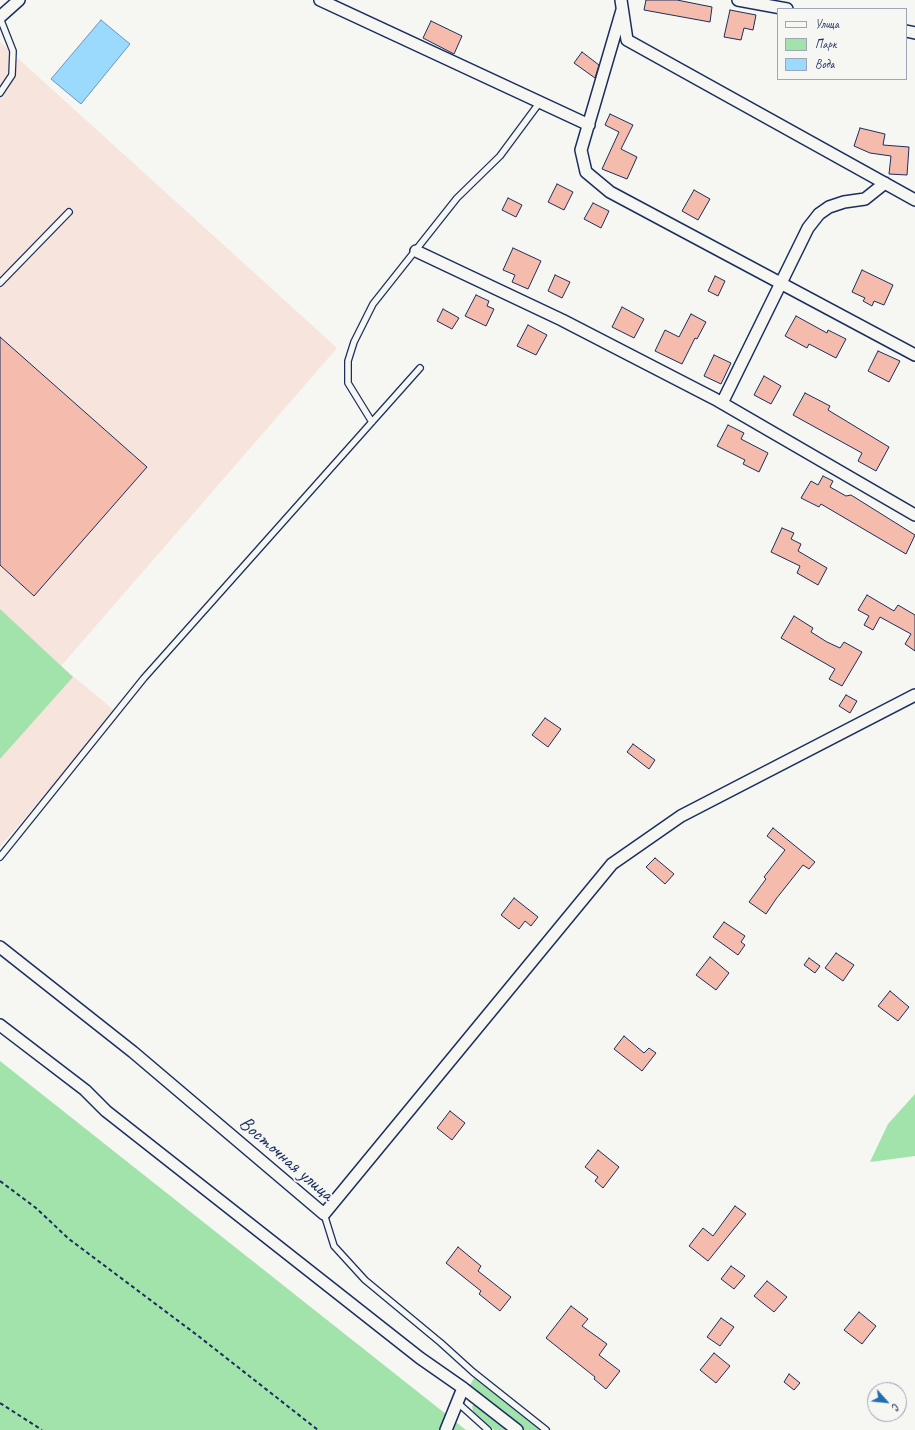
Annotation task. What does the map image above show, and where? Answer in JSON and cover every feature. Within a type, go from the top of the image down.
[{"type":"street","points":[[0,17],[19,0]]},
{"type":"street","points":[[320,0],[589,125]]},
{"type":"street","points":[[738,0],[782,8]]},
{"type":"street","points":[[621,5],[582,150],[586,172],[610,192],[915,355]]},
{"type":"street","points":[[621,5],[627,40],[915,200]]},
{"type":"street","points":[[722,403],[808,228],[819,214],[829,207],[844,202],[865,199],[885,183]]},
{"type":"street","points":[[416,251],[562,320],[722,403],[915,515]]},
{"type":"street","points":[[324,1214],[612,864],[681,816],[915,695]]},
{"type":"street","name":"Восточная улица","points":[[0,947],[133,1052],[324,1214]]},
{"type":"street","points":[[0,1025],[84,1090],[106,1112],[349,1303],[517,1430]]},
{"type":"street","points":[[446,1430],[463,1388]]},
{"type":"lane","points":[[0,17],[13,51],[12,75],[0,94]]},
{"type":"lane","points":[[372,422],[348,383],[348,361],[354,342],[373,304],[457,198],[500,156],[540,102]]},
{"type":"lane","points":[[0,283],[69,212]]},
{"type":"lane","points":[[0,856],[144,678],[420,368]]},
{"type":"lane","name":"Восточная улица","points":[[324,1214],[334,1246],[365,1280],[442,1343],[472,1372],[546,1430]]},
{"type":"lane","points":[[458,1403],[488,1430]]},
{"type":"path","points":[[0,1181],[36,1208],[69,1239],[197,1335],[318,1430]]},
{"type":"path","points":[[0,1403],[42,1430]]},
{"type":"shaded area","points":[[0,42],[337,348],[61,666],[116,712],[0,847]]},
{"type":"green space","points":[[0,609],[73,677],[0,759]]},
{"type":"green space","points":[[0,1061],[466,1430],[0,1430]]},
{"type":"green space","points":[[915,1094],[915,1156],[870,1162],[888,1124]]},
{"type":"green space","points":[[474,1378],[541,1430],[524,1430],[469,1387]]},
{"type":"green space","points":[[477,1403],[510,1430],[494,1430],[473,1411],[472,1406]]},
{"type":"water","points":[[101,20],[130,44],[81,104],[51,79]]},
{"type":"building","points":[[646,0],[677,0],[712,7],[710,22],[644,10]]},
{"type":"building","points":[[730,10],[756,15],[753,30],[744,28],[741,40],[724,37]]},
{"type":"building","points":[[431,21],[462,36],[454,54],[423,38]]},
{"type":"building","points":[[582,52],[599,65],[595,78],[574,63]]},
{"type":"building","points":[[610,114],[633,125],[621,149],[637,157],[627,179],[602,169],[619,132],[605,125]]},
{"type":"building","points":[[860,128],[885,134],[883,145],[909,147],[907,175],[889,174],[891,156],[870,153],[854,146]]},
{"type":"building","points":[[557,184],[573,192],[564,210],[548,202]]},
{"type":"building","points":[[694,190],[710,199],[698,220],[682,211]]},
{"type":"building","points":[[508,198],[522,205],[516,217],[502,210]]},
{"type":"building","points":[[593,203],[609,211],[601,228],[584,219]]},
{"type":"building","points":[[513,248],[541,261],[528,289],[512,282],[515,275],[503,270]]},
{"type":"building","points":[[862,270],[893,285],[884,305],[874,301],[872,306],[863,301],[865,298],[852,292]]},
{"type":"building","points":[[555,275],[570,282],[562,298],[548,291]]},
{"type":"building","points":[[715,276],[725,281],[718,296],[708,291]]},
{"type":"building","points":[[476,295],[489,301],[487,306],[494,309],[486,326],[465,316]]},
{"type":"building","points":[[622,307],[644,319],[634,338],[612,327]]},
{"type":"building","points":[[443,309],[459,318],[452,329],[437,321]]},
{"type":"building","points":[[691,314],[706,322],[697,339],[695,338],[682,364],[655,351],[665,330],[679,337]]},
{"type":"building","points":[[796,316],[827,333],[828,330],[846,339],[836,358],[809,344],[807,348],[785,336]]},
{"type":"building","points":[[528,325],[547,335],[536,355],[517,346]]},
{"type":"building","points":[[0,337],[147,467],[34,596],[0,565]]},
{"type":"building","points":[[878,351],[900,361],[889,382],[868,371]]},
{"type":"building","points":[[714,355],[731,363],[721,384],[704,376]]},
{"type":"building","points":[[764,376],[781,386],[771,404],[754,395]]},
{"type":"building","points":[[805,393],[830,406],[828,410],[889,447],[876,471],[858,461],[862,453],[793,415]]},
{"type":"building","points":[[728,425],[744,433],[741,439],[768,453],[759,472],[743,464],[745,460],[717,446]]},
{"type":"building","points":[[823,476],[833,481],[830,487],[846,496],[851,495],[915,535],[906,554],[821,504],[819,507],[801,498],[811,481],[818,485]]},
{"type":"building","points":[[782,528],[794,533],[791,539],[801,544],[798,551],[827,568],[818,585],[797,573],[800,566],[771,552]]},
{"type":"building","points":[[867,595],[894,611],[898,605],[915,615],[915,651],[905,644],[911,634],[880,617],[873,630],[864,625],[869,616],[858,610]]},
{"type":"building","points":[[794,616],[813,628],[811,632],[827,642],[840,648],[844,642],[862,652],[842,686],[829,679],[835,669],[781,638]]},
{"type":"building","points":[[846,695],[857,701],[850,713],[839,706]]},
{"type":"building","points":[[545,718],[561,729],[548,747],[532,735]]},
{"type":"building","points":[[633,744],[655,760],[649,769],[627,752]]},
{"type":"building","points":[[773,828],[815,862],[809,869],[803,865],[766,914],[749,902],[766,879],[764,877],[785,850],[767,836]]},
{"type":"building","points":[[655,858],[674,874],[665,884],[646,867]]},
{"type":"building","points":[[514,898],[538,917],[531,926],[525,921],[519,929],[501,915]]},
{"type":"building","points":[[724,922],[745,936],[741,942],[745,945],[738,955],[713,937]]},
{"type":"building","points":[[836,953],[854,965],[843,981],[825,968]]},
{"type":"building","points":[[710,957],[729,973],[716,990],[696,975]]},
{"type":"building","points":[[809,958],[820,966],[815,973],[804,965]]},
{"type":"building","points":[[890,991],[909,1007],[898,1021],[878,1006]]},
{"type":"building","points":[[624,1036],[644,1053],[649,1048],[656,1053],[642,1071],[614,1049]]},
{"type":"building","points":[[450,1111],[465,1123],[452,1140],[437,1128]]},
{"type":"building","points":[[598,1150],[619,1167],[603,1188],[595,1181],[598,1177],[585,1167]]},
{"type":"building","points":[[735,1206],[746,1214],[708,1261],[689,1246],[703,1228],[713,1236]]},
{"type":"building","points":[[458,1247],[481,1266],[478,1271],[511,1297],[500,1311],[479,1294],[481,1291],[446,1263]]},
{"type":"building","points":[[731,1266],[745,1276],[734,1289],[721,1279]]},
{"type":"building","points":[[767,1281],[787,1297],[774,1312],[754,1296]]},
{"type":"building","points":[[571,1306],[588,1319],[582,1326],[607,1344],[599,1355],[620,1371],[606,1389],[594,1379],[595,1377],[546,1338]]},
{"type":"building","points":[[859,1312],[876,1326],[862,1344],[844,1330]]},
{"type":"building","points":[[721,1318],[734,1327],[720,1346],[707,1337]]},
{"type":"building","points":[[714,1353],[730,1366],[716,1383],[700,1370]]},
{"type":"building","points":[[789,1374],[800,1383],[794,1390],[784,1382]]}]
